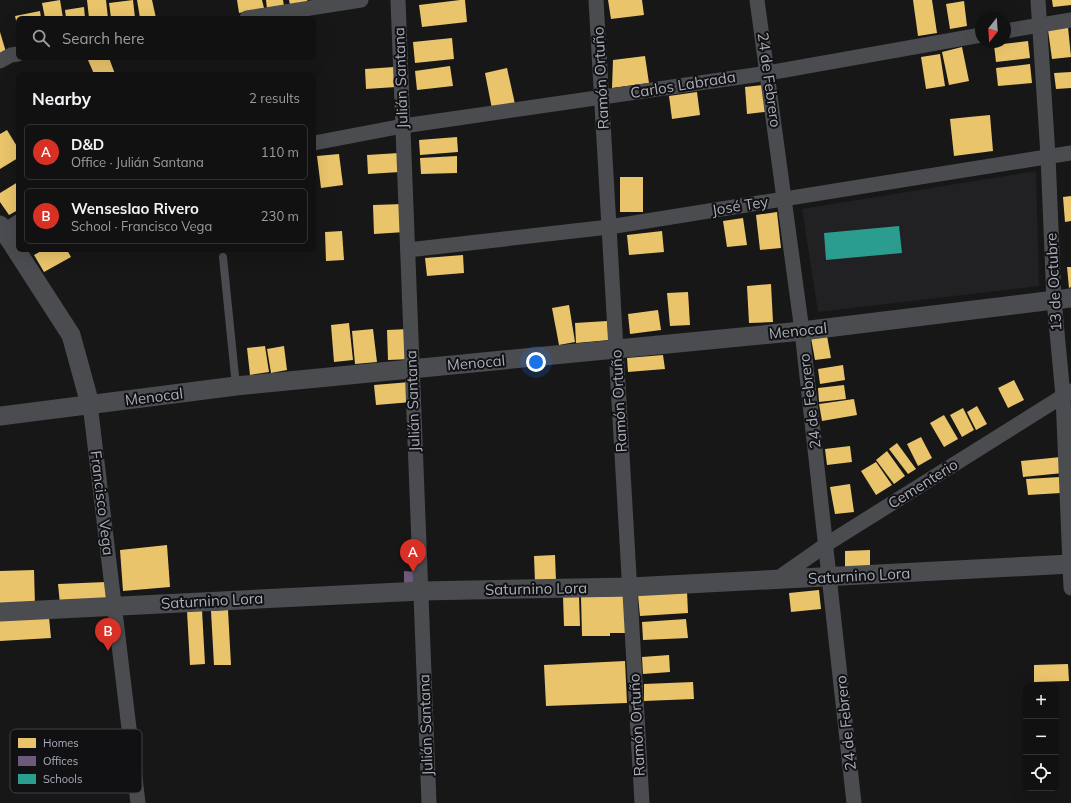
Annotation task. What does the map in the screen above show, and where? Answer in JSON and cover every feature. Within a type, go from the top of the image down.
[{"type":"street","points":[[260,16],[361,0]]},
{"type":"street","name":"Julián Santana","points":[[398,0],[429,803]]},
{"type":"street","name":"Ramón Ortuño","points":[[596,0],[642,803]]},
{"type":"street","name":"24 de Febrero","points":[[757,0],[768,72],[802,331],[827,544],[854,803]]},
{"type":"street","name":"13 de Octubre","points":[[1038,0],[1048,156],[1062,299],[1067,394],[1071,588]]},
{"type":"street","points":[[1011,30],[1071,20]]},
{"type":"street","name":"Carlos Labrada","points":[[316,143],[403,126],[602,98],[768,72],[975,36]]},
{"type":"street","points":[[0,61],[16,54]]},
{"type":"street","name":"José Tey","points":[[408,250],[609,228],[1071,152]]},
{"type":"street","name":"Francisco Vega","points":[[7,226],[16,241]]},
{"type":"street","name":"Francisco Vega","points":[[22,252],[71,335],[90,404],[129,729]]},
{"type":"street","name":"Menocal","points":[[0,416],[236,386],[802,331],[1062,299]]},
{"type":"street","name":"Cementerio","points":[[777,579],[827,544],[1067,394]]},
{"type":"street","name":"Saturnino Lora","points":[[0,612],[421,592],[630,587],[777,579],[830,578],[1070,564]]},
{"type":"street","name":"Francisco Vega","points":[[137,793],[138,803]]},
{"type":"lane","points":[[223,257],[236,386]]},
{"type":"shaded area","points":[[1036,171],[1039,286],[818,312],[802,209]]},
{"type":"building: Homes","points":[[60,0],[63,16],[45,16],[42,3]]},
{"type":"building: Homes","points":[[87,0],[106,0],[108,16],[89,16]]},
{"type":"building: Homes","points":[[133,0],[135,16],[111,16],[109,3]]},
{"type":"building: Homes","points":[[137,0],[152,0],[156,16],[140,16]]},
{"type":"building: Homes","points":[[237,0],[262,0],[264,8],[239,13]]},
{"type":"building: Homes","points":[[266,0],[283,0],[284,6],[267,9]]},
{"type":"building: Homes","points":[[289,0],[307,0],[308,2],[290,5]]},
{"type":"building: Homes","points":[[465,0],[467,22],[422,27],[419,5]]},
{"type":"building: Homes","points":[[608,0],[642,0],[644,15],[611,19]]},
{"type":"building: Homes","points":[[913,0],[932,0],[937,33],[918,36]]},
{"type":"building: Homes","points":[[1052,0],[1071,0],[1071,5],[1053,7]]},
{"type":"building: Homes","points":[[964,1],[967,26],[950,29],[946,4]]},
{"type":"building: Homes","points":[[84,7],[85,16],[66,16],[65,10]]},
{"type":"building: Homes","points":[[40,11],[41,16],[16,16],[16,20],[15,16]]},
{"type":"building: Homes","points":[[1068,27],[1071,57],[1052,59],[1048,30]]},
{"type":"building: Homes","points":[[0,32],[6,52],[0,53]]},
{"type":"building: Homes","points":[[452,38],[454,59],[415,63],[413,42]]},
{"type":"building: Homes","points":[[1028,41],[1030,58],[996,62],[994,48],[1011,48],[1011,43]]},
{"type":"building: Homes","points":[[962,47],[969,81],[949,85],[942,52]]},
{"type":"building: Homes","points":[[940,54],[945,86],[926,89],[921,57]]},
{"type":"building: Homes","points":[[645,56],[649,83],[612,88],[613,60]]},
{"type":"building: Homes","points":[[88,60],[110,60],[114,72],[93,72]]},
{"type":"building: Homes","points":[[1030,64],[1032,83],[998,86],[996,68]]},
{"type":"building: Homes","points":[[450,66],[453,86],[417,90],[415,71]]},
{"type":"building: Homes","points":[[394,67],[396,87],[366,89],[365,69]]},
{"type":"building: Homes","points":[[507,68],[515,104],[492,109],[485,73]]},
{"type":"building: Homes","points":[[1071,72],[1071,88],[1056,89],[1054,73]]},
{"type":"building: Homes","points":[[763,85],[765,112],[747,114],[745,87]]},
{"type":"building: Homes","points":[[697,92],[700,115],[672,119],[669,96]]},
{"type":"building: Homes","points":[[990,115],[993,151],[954,156],[950,119]]},
{"type":"building: Homes","points":[[7,130],[16,145],[16,159],[0,169],[0,134]]},
{"type":"building: Homes","points":[[457,137],[458,152],[420,155],[419,140]]},
{"type":"building: Homes","points":[[399,153],[400,172],[368,174],[367,155]]},
{"type":"building: Homes","points":[[339,154],[343,185],[321,188],[317,156]]},
{"type":"building: Homes","points":[[457,156],[457,173],[421,174],[420,158]]},
{"type":"building: Homes","points":[[620,177],[643,177],[643,212],[620,212]]},
{"type":"building: Homes","points":[[16,183],[16,211],[9,215],[0,202],[0,193]]},
{"type":"building: Homes","points":[[1071,196],[1071,221],[1065,222],[1063,197]]},
{"type":"building: Homes","points":[[403,204],[405,232],[374,234],[373,205]]},
{"type":"building: Homes","points":[[777,212],[781,248],[760,250],[756,215]]},
{"type":"building: Homes","points":[[743,218],[747,245],[727,247],[723,221]]},
{"type":"building: Homes","points":[[342,231],[344,260],[326,261],[325,232]]},
{"type":"building: Homes","points":[[662,231],[664,252],[629,255],[627,235]]},
{"type":"building: Homes","points":[[39,252],[68,252],[71,257],[44,272],[34,255]]},
{"type":"building: Homes","points":[[463,255],[464,273],[427,276],[425,258]]},
{"type":"building: Homes","points":[[1067,267],[1071,267],[1071,287],[1069,288]]},
{"type":"building: Homes","points":[[771,284],[773,322],[749,323],[747,286]]},
{"type":"building: Homes","points":[[688,292],[690,325],[670,326],[667,293]]},
{"type":"building: Homes","points":[[569,305],[575,342],[559,345],[552,308]]},
{"type":"building: Homes","points":[[658,310],[661,330],[630,334],[628,314]]},
{"type":"building: Homes","points":[[607,321],[609,340],[576,343],[575,323]]},
{"type":"building: Homes","points":[[349,323],[353,360],[334,362],[331,325]]},
{"type":"building: Homes","points":[[373,329],[377,362],[355,364],[352,331]]},
{"type":"building: Homes","points":[[409,329],[411,359],[388,360],[387,330]]},
{"type":"building: Homes","points":[[827,336],[831,358],[815,360],[811,338]]},
{"type":"building: Homes","points":[[265,346],[269,372],[250,375],[247,348]]},
{"type":"building: Homes","points":[[284,346],[287,370],[271,373],[267,349]]},
{"type":"building: Homes","points":[[663,355],[665,369],[628,372],[627,358]]},
{"type":"building: Homes","points":[[843,365],[845,380],[820,384],[818,369]]},
{"type":"building: Homes","points":[[1014,380],[1024,400],[1008,408],[998,388]]},
{"type":"building: Homes","points":[[410,382],[412,402],[376,405],[374,385]]},
{"type":"building: Homes","points":[[844,385],[846,399],[819,402],[818,388]]},
{"type":"building: Homes","points":[[854,399],[857,415],[822,421],[819,404]]},
{"type":"building: Homes","points":[[977,406],[987,424],[976,430],[967,412]]},
{"type":"building: Homes","points":[[963,408],[974,430],[962,437],[950,415]]},
{"type":"building: Homes","points":[[944,415],[958,439],[944,447],[930,423]]},
{"type":"building: Homes","points":[[921,437],[932,458],[918,466],[907,444]]},
{"type":"building: Homes","points":[[897,443],[916,469],[908,474],[889,449]]},
{"type":"building: Homes","points":[[850,446],[852,462],[827,465],[825,449]]},
{"type":"building: Homes","points":[[887,451],[905,476],[894,484],[876,460]]},
{"type":"building: Homes","points":[[1061,457],[1063,473],[1023,477],[1021,461]]},
{"type":"building: Homes","points":[[876,462],[892,485],[876,495],[861,471]]},
{"type":"building: Homes","points":[[1060,477],[1061,493],[1028,495],[1026,479]]},
{"type":"building: Homes","points":[[850,484],[854,512],[835,514],[830,487]]},
{"type":"building: Homes","points":[[167,545],[170,587],[123,591],[120,550]]},
{"type":"building: Homes","points":[[870,550],[870,568],[845,569],[845,551]]},
{"type":"building: Homes","points":[[555,555],[556,581],[535,582],[534,556]]},
{"type":"building: Homes","points":[[34,570],[35,605],[0,606],[0,571]]},
{"type":"building: Homes","points":[[106,582],[107,602],[60,604],[58,584]]},
{"type":"building: Homes","points":[[819,590],[821,609],[791,612],[789,593]]},
{"type":"building: Homes","points":[[687,591],[688,613],[640,616],[638,595]]},
{"type":"building: Homes","points":[[563,596],[579,596],[580,626],[564,626]]},
{"type":"building: Homes","points":[[625,596],[626,633],[610,633],[610,636],[582,636],[581,597]]},
{"type":"building: Homes","points":[[202,610],[205,664],[190,665],[187,611]]},
{"type":"building: Homes","points":[[228,610],[231,665],[214,665],[211,611]]},
{"type":"building: Homes","points":[[49,617],[51,638],[0,641],[0,620]]},
{"type":"building: Homes","points":[[686,619],[688,638],[643,640],[642,622]]},
{"type":"building: Homes","points":[[669,655],[670,672],[643,674],[642,657]]},
{"type":"building: Homes","points":[[625,661],[627,703],[546,706],[544,665]]},
{"type":"building: Homes","points":[[1068,664],[1069,681],[1034,682],[1034,665]]},
{"type":"building: Homes","points":[[693,682],[694,699],[644,701],[644,684]]},
{"type":"building: Offices","points":[[404,571],[417,572],[418,583],[404,585]]},
{"type":"building: Schools","points":[[899,226],[902,253],[826,260],[824,233]]},
{"type":"place","name":"D&D","points":[[413,572]]},
{"type":"place","name":"Wenseslao Rivero","points":[[108,651]]}]
